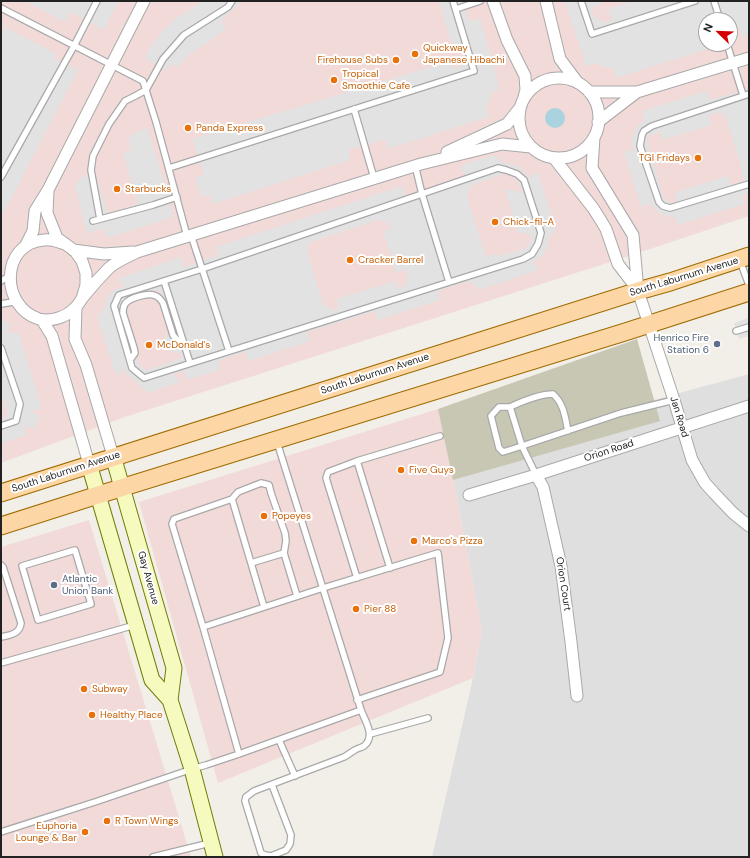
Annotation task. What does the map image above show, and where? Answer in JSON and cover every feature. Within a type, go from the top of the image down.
[{"type":"main road","name":"South Laburnum Avenue","points":[[1,493],[113,456],[744,258]]},
{"type":"main road","points":[[1,526],[749,292]]},
{"type":"street","points":[[26,245],[33,231],[35,211],[48,190],[144,1]]},
{"type":"street","points":[[493,1],[507,40],[525,76],[526,90],[521,105],[519,123],[523,136],[531,147],[541,154],[554,158],[566,158],[577,154],[587,147],[594,137]]},
{"type":"street","points":[[546,1],[560,59],[578,83],[589,92],[598,111],[598,122],[594,137],[592,168],[634,235],[638,291]]},
{"type":"street","points":[[589,92],[637,92],[749,58]]},
{"type":"street","points":[[418,164],[507,124],[530,90],[541,82],[553,78],[566,79],[578,83]]},
{"type":"street","points":[[598,122],[637,92]]},
{"type":"street","points":[[137,252],[104,254],[69,247],[56,240],[35,241],[26,245],[16,254],[9,266],[4,280],[13,302],[21,311],[31,317],[42,320],[54,319],[66,315],[76,307],[83,296],[110,267],[137,252],[418,164],[502,144],[531,147]]},
{"type":"street","points":[[554,158],[600,219],[606,229],[618,264],[638,291]]},
{"type":"street","points":[[48,190],[47,213],[57,238],[75,251],[82,261],[86,272],[86,285],[83,296]]},
{"type":"street","name":"Jan Road","points":[[638,291],[692,460],[705,483],[733,513],[749,526]]},
{"type":"street","points":[[76,307],[75,339],[86,365],[113,456]]},
{"type":"street","points":[[42,320],[52,336],[89,464]]},
{"type":"street","name":"Orion Road","points":[[469,495],[536,475],[749,406]]},
{"type":"street","name":"Gay Avenue","points":[[113,456],[174,668],[170,700]]},
{"type":"street","name":"Gay Avenue","points":[[89,464],[152,680],[170,700],[192,769],[215,857]]},
{"type":"street","name":"Orion Court","points":[[536,475],[543,487],[561,566],[571,642],[576,696]]},
{"type":"lane","points":[[1,178],[74,46],[97,1]]},
{"type":"lane","points":[[100,219],[91,170],[93,156],[109,124],[125,100],[146,90],[163,59],[184,35],[228,7],[232,1]]},
{"type":"lane","points":[[169,168],[474,71],[453,1]]},
{"type":"lane","points":[[456,9],[480,1]]},
{"type":"lane","points":[[582,1],[592,34],[695,1]]},
{"type":"lane","points":[[714,1],[717,12]]},
{"type":"lane","points":[[1,8],[143,81],[189,236],[202,269],[229,351]]},
{"type":"lane","points":[[729,52],[743,95]]},
{"type":"lane","points":[[749,94],[652,126],[644,131],[640,146],[658,202],[663,206],[670,208],[749,184]]},
{"type":"lane","points":[[354,109],[374,178]]},
{"type":"lane","points":[[418,164],[422,194],[449,282]]},
{"type":"lane","points":[[498,168],[516,174],[524,180],[541,233],[538,244],[532,254],[523,259],[144,378],[132,368],[114,306],[119,295],[202,269],[422,194],[498,168]]},
{"type":"lane","points":[[93,221],[177,197]]},
{"type":"lane","points":[[744,258],[749,285]]},
{"type":"lane","points":[[164,281],[190,363]]},
{"type":"lane","points":[[130,360],[135,353],[123,309],[127,302],[139,296],[151,294],[160,299],[163,303],[173,335],[176,339],[184,343]]},
{"type":"lane","points":[[1,304],[13,302]]},
{"type":"lane","points":[[736,331],[749,327]]},
{"type":"lane","points":[[1,348],[20,404],[16,421],[1,426]]},
{"type":"lane","points":[[568,431],[565,415],[559,400],[553,394],[546,394],[510,407],[499,407],[491,416],[499,448],[503,452],[568,431],[621,413],[674,400]]},
{"type":"lane","points":[[510,407],[522,446],[536,475]]},
{"type":"lane","points":[[357,578],[326,478],[328,472],[357,461],[440,436]]},
{"type":"lane","points":[[272,785],[290,835],[290,844],[286,850],[271,856],[261,853],[245,801],[246,797],[254,791],[344,757],[363,746],[368,741],[370,734],[369,728],[357,700],[276,440]]},
{"type":"lane","points":[[357,461],[390,568]]},
{"type":"lane","points":[[239,754],[172,524],[174,519],[232,499],[238,492],[261,483],[269,485],[285,532],[286,541],[284,553],[297,596]]},
{"type":"lane","points":[[232,499],[264,607]]},
{"type":"lane","points":[[75,550],[91,604],[38,620],[22,566],[75,550]]},
{"type":"lane","points":[[251,562],[284,553]]},
{"type":"lane","points":[[203,627],[322,588],[438,553],[448,638],[440,672],[357,700]]},
{"type":"lane","points":[[1,565],[3,567],[21,628],[17,633],[1,638]]},
{"type":"lane","points":[[1,663],[136,624]]},
{"type":"lane","points":[[1,832],[239,754],[361,710]]},
{"type":"lane","points":[[370,734],[428,718]]},
{"type":"lane","points":[[279,740],[295,776]]},
{"type":"lane","points":[[152,857],[211,842]]},
{"type":"shaded area","points":[[1,1],[749,1],[749,216],[626,257],[125,417],[1,463]]},
{"type":"shaded area","points":[[25,1],[118,1],[104,30],[71,12],[65,22]]},
{"type":"shaded area","points":[[203,1],[242,1],[221,21],[226,29],[191,53],[178,67],[172,64],[166,71],[145,58],[162,31],[178,17]]},
{"type":"shaded area","points":[[439,1],[463,1],[469,21],[480,19],[500,89],[491,92],[490,100],[486,106],[489,117],[388,149],[385,139],[348,150],[350,160],[213,204],[210,195],[201,197],[195,178],[204,175],[192,139],[450,61],[453,69],[461,66],[465,60],[465,53],[463,50],[454,52]]},
{"type":"shaded area","points":[[565,1],[601,1],[602,4],[591,8],[592,12],[593,15],[599,20],[607,22],[612,20],[608,9],[635,1],[749,1],[749,35],[742,37],[738,28],[738,12],[698,12],[698,52],[616,78],[613,69],[596,63],[586,66]]},
{"type":"shaded area","points":[[5,27],[56,54],[54,58],[78,70],[1,218],[1,35]]},
{"type":"shaded area","points":[[749,88],[749,193],[742,196],[744,204],[678,225],[675,217],[660,214],[651,204],[641,207],[624,152],[633,149],[631,143],[634,132],[640,123],[645,121],[642,111],[707,91],[710,100]],"holes":[[[722,113],[726,117],[741,167],[743,180],[732,185],[730,184],[728,176],[675,192],[677,202],[668,202],[664,199],[647,138],[650,135],[660,132],[663,140],[711,125],[709,115]]]},
{"type":"shaded area","points":[[147,128],[166,188],[173,217],[107,238],[104,229],[87,233],[75,186],[83,176],[95,172],[108,213],[138,204],[123,153],[131,150],[128,136]]},
{"type":"shaded area","points":[[494,155],[503,163],[519,167],[529,178],[535,172],[539,175],[556,230],[549,238],[547,247],[542,256],[533,263],[539,270],[479,290],[469,281],[438,291],[440,300],[378,320],[375,311],[307,332],[310,341],[249,361],[245,352],[218,361],[220,370],[187,380],[184,371],[173,374],[180,381],[178,383],[148,393],[128,376],[124,369],[119,376],[115,372],[97,316],[105,308],[105,303],[110,293],[124,286],[117,279],[181,257],[184,267],[219,255],[216,247],[402,186],[406,196],[466,175],[460,169],[464,164]],"holes":[[[506,174],[513,177],[518,182],[523,192],[505,189],[518,232],[531,235],[531,240],[524,249],[499,256],[494,254],[486,257],[467,194],[472,185]],[[378,220],[386,222],[391,228],[383,231],[396,273],[405,270],[407,273],[407,282],[399,289],[396,281],[336,299],[339,309],[335,310],[327,307],[323,304],[307,251],[311,242]],[[150,290],[159,291],[164,296],[176,337],[164,334],[168,350],[182,354],[179,359],[147,370],[140,366],[133,351],[120,310],[121,304],[124,300]]]},
{"type":"shaded area","points":[[749,318],[749,336],[739,339],[734,323]]},
{"type":"shaded area","points":[[1,319],[11,324],[7,334],[18,331],[42,409],[30,411],[40,416],[34,430],[24,425],[27,435],[1,443],[1,419],[8,416],[1,391]]},
{"type":"shaded area","points":[[637,339],[660,421],[453,480],[438,409]]},
{"type":"shaded area","points":[[749,374],[749,857],[432,857],[473,678],[482,631],[449,456]]},
{"type":"shaded area","points":[[438,409],[449,456],[482,631],[473,678],[218,783],[139,502]]},
{"type":"shaded area","points":[[89,520],[191,857],[1,857],[1,547]]},
{"type":"water","points":[[555,108],[562,111],[565,118],[562,125],[555,128],[548,125],[545,118],[548,111]]},
{"type":"place","name":"Quickway Japanese Hibachi","points":[[415,54]]},
{"type":"place","name":"Firehouse Subs","points":[[396,60]]},
{"type":"place","name":"Tropical Smoothie Cafe","points":[[334,80]]},
{"type":"place","name":"Panda Express","points":[[188,128]]},
{"type":"place","name":"TGI Fridays","points":[[698,158]]},
{"type":"place","name":"Starbucks","points":[[117,189]]},
{"type":"place","name":"Chick-fil-A","points":[[495,222]]},
{"type":"place","name":"Cracker Barrel","points":[[350,260]]},
{"type":"place","name":"Henrico Fire Station 6","points":[[717,344]]},
{"type":"place","name":"McDonald's","points":[[149,345]]},
{"type":"place","name":"Five Guys","points":[[401,470]]},
{"type":"place","name":"Popeyes","points":[[264,516]]},
{"type":"place","name":"Marco's Pizza","points":[[414,541]]},
{"type":"place","name":"Atlantic Union Bank","points":[[54,585]]},
{"type":"place","name":"Pier 88","points":[[356,609]]},
{"type":"place","name":"Subway","points":[[84,689]]},
{"type":"place","name":"Healthy Place","points":[[92,715]]},
{"type":"place","name":"R Town Wings","points":[[107,821]]},
{"type":"place","name":"Euphoria Lounge & Bar","points":[[85,832]]}]
